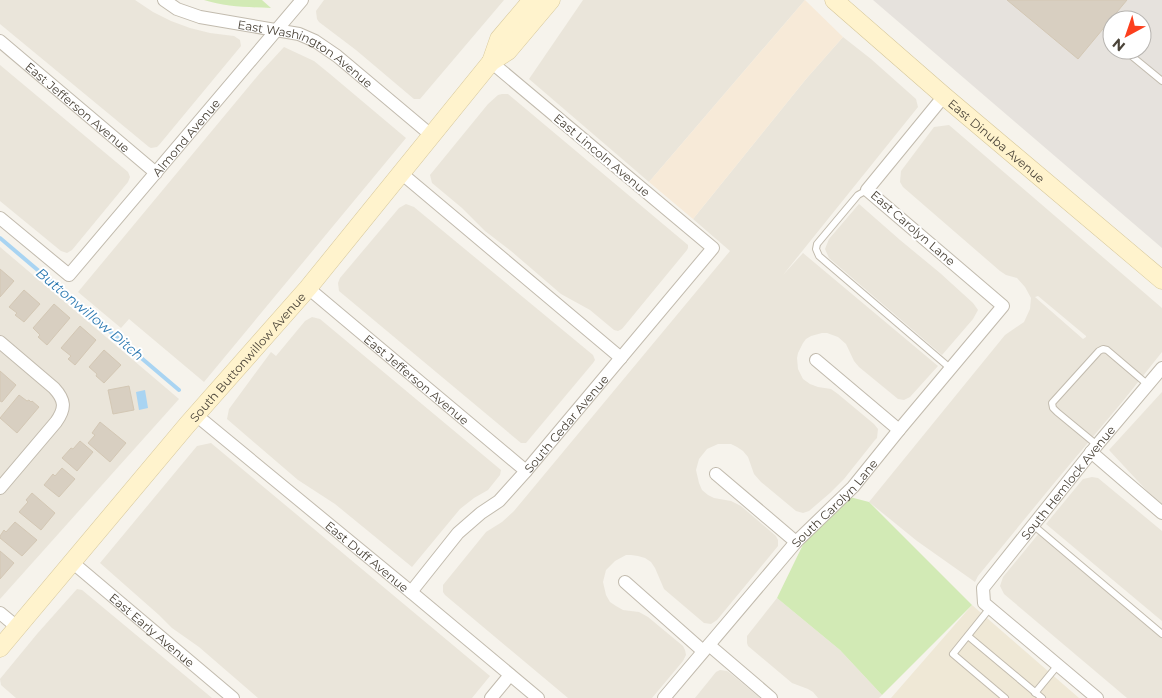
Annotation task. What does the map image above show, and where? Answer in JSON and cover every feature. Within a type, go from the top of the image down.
[{"type":"street","name":"East Washington Avenue","points":[[164,0],[177,9],[200,16],[299,34],[315,41],[330,51],[431,135]]},
{"type":"street","name":"Almond Avenue","points":[[0,218],[70,274],[302,0]]},
{"type":"street","name":"South Buttonwillow Avenue","points":[[491,62],[499,39],[532,0]]},
{"type":"street","name":"South Buttonwillow Avenue","points":[[0,648],[196,415],[308,288],[491,62],[508,51],[551,0]]},
{"type":"street","name":"East Dinuba Avenue","points":[[834,0],[944,96],[1162,280]]},
{"type":"street","name":"East Jefferson Avenue","points":[[0,41],[156,173]]},
{"type":"street","name":"East Lincoln Avenue","points":[[491,62],[713,248]]},
{"type":"street","name":"East Carolyn Lane","points":[[944,96],[868,190],[1004,306]]},
{"type":"street","points":[[401,173],[621,358]]},
{"type":"street","name":"South Cedar Avenue","points":[[412,592],[458,533],[481,513],[499,501],[526,472],[713,248]]},
{"type":"street","name":"East Jefferson Avenue","points":[[308,288],[526,472]]},
{"type":"street","name":"South Carolyn Lane","points":[[664,698],[796,542],[853,487],[950,368],[1004,306]]},
{"type":"street","points":[[0,342],[54,388],[62,400],[63,408],[62,415],[0,488]]},
{"type":"street","points":[[816,360],[899,430]]},
{"type":"street","name":"South Hemlock Avenue","points":[[987,605],[983,588],[1094,449],[1162,368]]},
{"type":"street","name":"East Duff Avenue","points":[[196,415],[538,698]]},
{"type":"street","points":[[1094,449],[1162,512]]},
{"type":"street","points":[[716,474],[796,542]]},
{"type":"street","name":"East Early Avenue","points":[[72,562],[233,698]]},
{"type":"street","points":[[625,582],[771,698]]},
{"type":"street","points":[[987,605],[1097,698]]},
{"type":"street","points":[[0,612],[17,627]]},
{"type":"street","points":[[491,698],[510,674]]},
{"type":"lane","points":[[1136,60],[1162,81]]},
{"type":"lane","points":[[868,190],[858,195],[817,244],[816,249],[819,256],[950,368]]},
{"type":"lane","points":[[1094,449],[1052,408],[1052,403],[1098,351],[1103,349],[1107,350],[1147,384]]},
{"type":"lane","points":[[1033,525],[1162,634]]},
{"type":"lane","points":[[987,605],[968,636],[954,654],[1004,698]]},
{"type":"lane","points":[[968,636],[1042,698]]},
{"type":"lane","points":[[1036,693],[1058,666]]},
{"type":"shaded area","points":[[0,0],[135,0],[153,12],[190,28],[234,36],[240,40],[241,46],[159,145],[151,148],[0,24]]},
{"type":"shaded area","points":[[324,0],[504,0],[420,99],[414,99],[356,50],[319,22],[316,11]]},
{"type":"shaded area","points":[[583,0],[805,0],[649,182],[529,79]]},
{"type":"shaded area","points":[[805,0],[843,37],[806,79],[693,219],[649,182]]},
{"type":"shaded area","points":[[873,0],[1162,0],[1162,248]]},
{"type":"shaded area","points":[[843,37],[916,99],[918,107],[783,275],[803,253],[938,366],[910,397],[904,400],[898,399],[859,367],[846,344],[838,337],[822,333],[806,339],[797,358],[798,369],[803,379],[818,387],[831,389],[838,394],[874,424],[878,429],[877,438],[844,479],[809,511],[803,513],[796,511],[761,482],[754,474],[748,457],[737,447],[731,444],[718,444],[707,449],[699,459],[696,470],[702,490],[714,498],[731,501],[741,506],[776,536],[778,546],[717,620],[711,624],[704,623],[664,589],[655,568],[645,558],[626,555],[615,561],[606,570],[603,582],[610,602],[623,610],[639,612],[648,617],[683,646],[686,655],[652,698],[568,698],[445,595],[443,585],[486,532],[502,522],[514,511],[730,251],[693,219],[806,79]]},
{"type":"shaded area","points":[[284,47],[314,61],[406,138],[204,382],[129,319],[121,328],[78,292],[260,73]]},
{"type":"shaded area","points":[[0,65],[128,172],[130,177],[128,182],[72,250],[67,253],[61,251],[0,201]]},
{"type":"shaded area","points":[[508,94],[688,245],[687,250],[622,329],[618,331],[614,330],[590,310],[561,294],[485,231],[462,208],[432,183],[430,175],[488,104],[498,95]]},
{"type":"shaded area","points":[[949,125],[1162,308],[1162,352],[975,582],[917,541],[869,502],[1005,335],[1024,322],[1030,309],[1031,298],[1017,278],[1000,271],[903,187],[900,182],[901,171],[934,127]],"holes":[[[1038,296],[1086,336],[1083,339],[1035,297]]]},
{"type":"shaded area","points":[[406,204],[414,207],[593,355],[595,360],[593,363],[526,443],[521,443],[339,291],[338,283],[340,278],[399,208]]},
{"type":"shaded area","points":[[859,204],[940,273],[973,303],[978,310],[973,319],[942,355],[829,258],[825,249],[829,239]]},
{"type":"shaded area","points":[[0,247],[179,399],[0,599]]},
{"type":"shaded area","points":[[312,317],[320,319],[501,470],[500,475],[488,490],[460,509],[412,567],[335,504],[298,480],[227,419],[229,409],[271,352],[276,356],[305,321]]},
{"type":"shaded area","points":[[1162,392],[1162,507],[1109,450]]},
{"type":"shaded area","points":[[211,443],[490,676],[472,698],[258,698],[199,647],[172,628],[100,563],[197,446]]},
{"type":"shaded area","points":[[1098,478],[1162,531],[1162,621],[1046,524],[1083,479]]},
{"type":"shaded area","points":[[1040,532],[1162,636],[1162,698],[1127,698],[1004,594],[1000,586],[1003,577]]},
{"type":"shaded area","points":[[77,589],[82,590],[212,698],[16,698],[1,685],[0,679]]},
{"type":"shaded area","points":[[777,598],[840,650],[882,695],[879,698],[818,698],[808,689],[792,683],[748,646],[747,636]]},
{"type":"shaded area","points":[[972,605],[1079,698],[891,698]]},
{"type":"shaded area","points":[[720,670],[730,673],[760,698],[695,698],[716,672]]},
{"type":"green space","points":[[204,0],[262,0],[271,8],[228,5]]},
{"type":"green space","points":[[846,496],[869,502],[972,605],[882,695],[840,650],[777,598],[814,522]]},
{"type":"water","points":[[145,390],[148,408],[139,410],[136,392]]},
{"type":"building","points":[[1007,0],[1127,0],[1119,10],[1102,10],[1102,30],[1078,59]]},
{"type":"building","points":[[0,269],[14,281],[0,297]]},
{"type":"building","points":[[24,290],[40,304],[24,322],[9,307]]},
{"type":"building","points":[[54,304],[70,318],[47,345],[38,337],[40,335],[33,328]]},
{"type":"building","points":[[80,326],[96,340],[75,365],[68,359],[71,356],[61,348]]},
{"type":"building","points":[[104,350],[121,365],[104,383],[89,367]]},
{"type":"building","points":[[0,371],[16,385],[2,402],[0,401]]},
{"type":"building","points":[[129,386],[134,410],[113,414],[108,390]]},
{"type":"building","points":[[19,395],[27,401],[32,401],[39,407],[17,433],[0,418]]},
{"type":"building","points":[[100,422],[126,443],[110,462],[88,443],[95,435],[92,433]]},
{"type":"building","points":[[80,441],[93,452],[77,471],[62,458]]},
{"type":"building","points":[[62,468],[75,479],[59,497],[44,485],[53,474],[55,476]]},
{"type":"building","points":[[32,493],[55,513],[41,530],[19,512],[28,502],[26,500]]},
{"type":"building","points":[[15,522],[37,540],[22,556],[0,538],[4,530],[6,532]]},
{"type":"building","points":[[0,551],[14,563],[0,579]]},
{"type":"waterway","name":"Buttonwillow Ditch","points":[[0,238],[179,390]]}]
